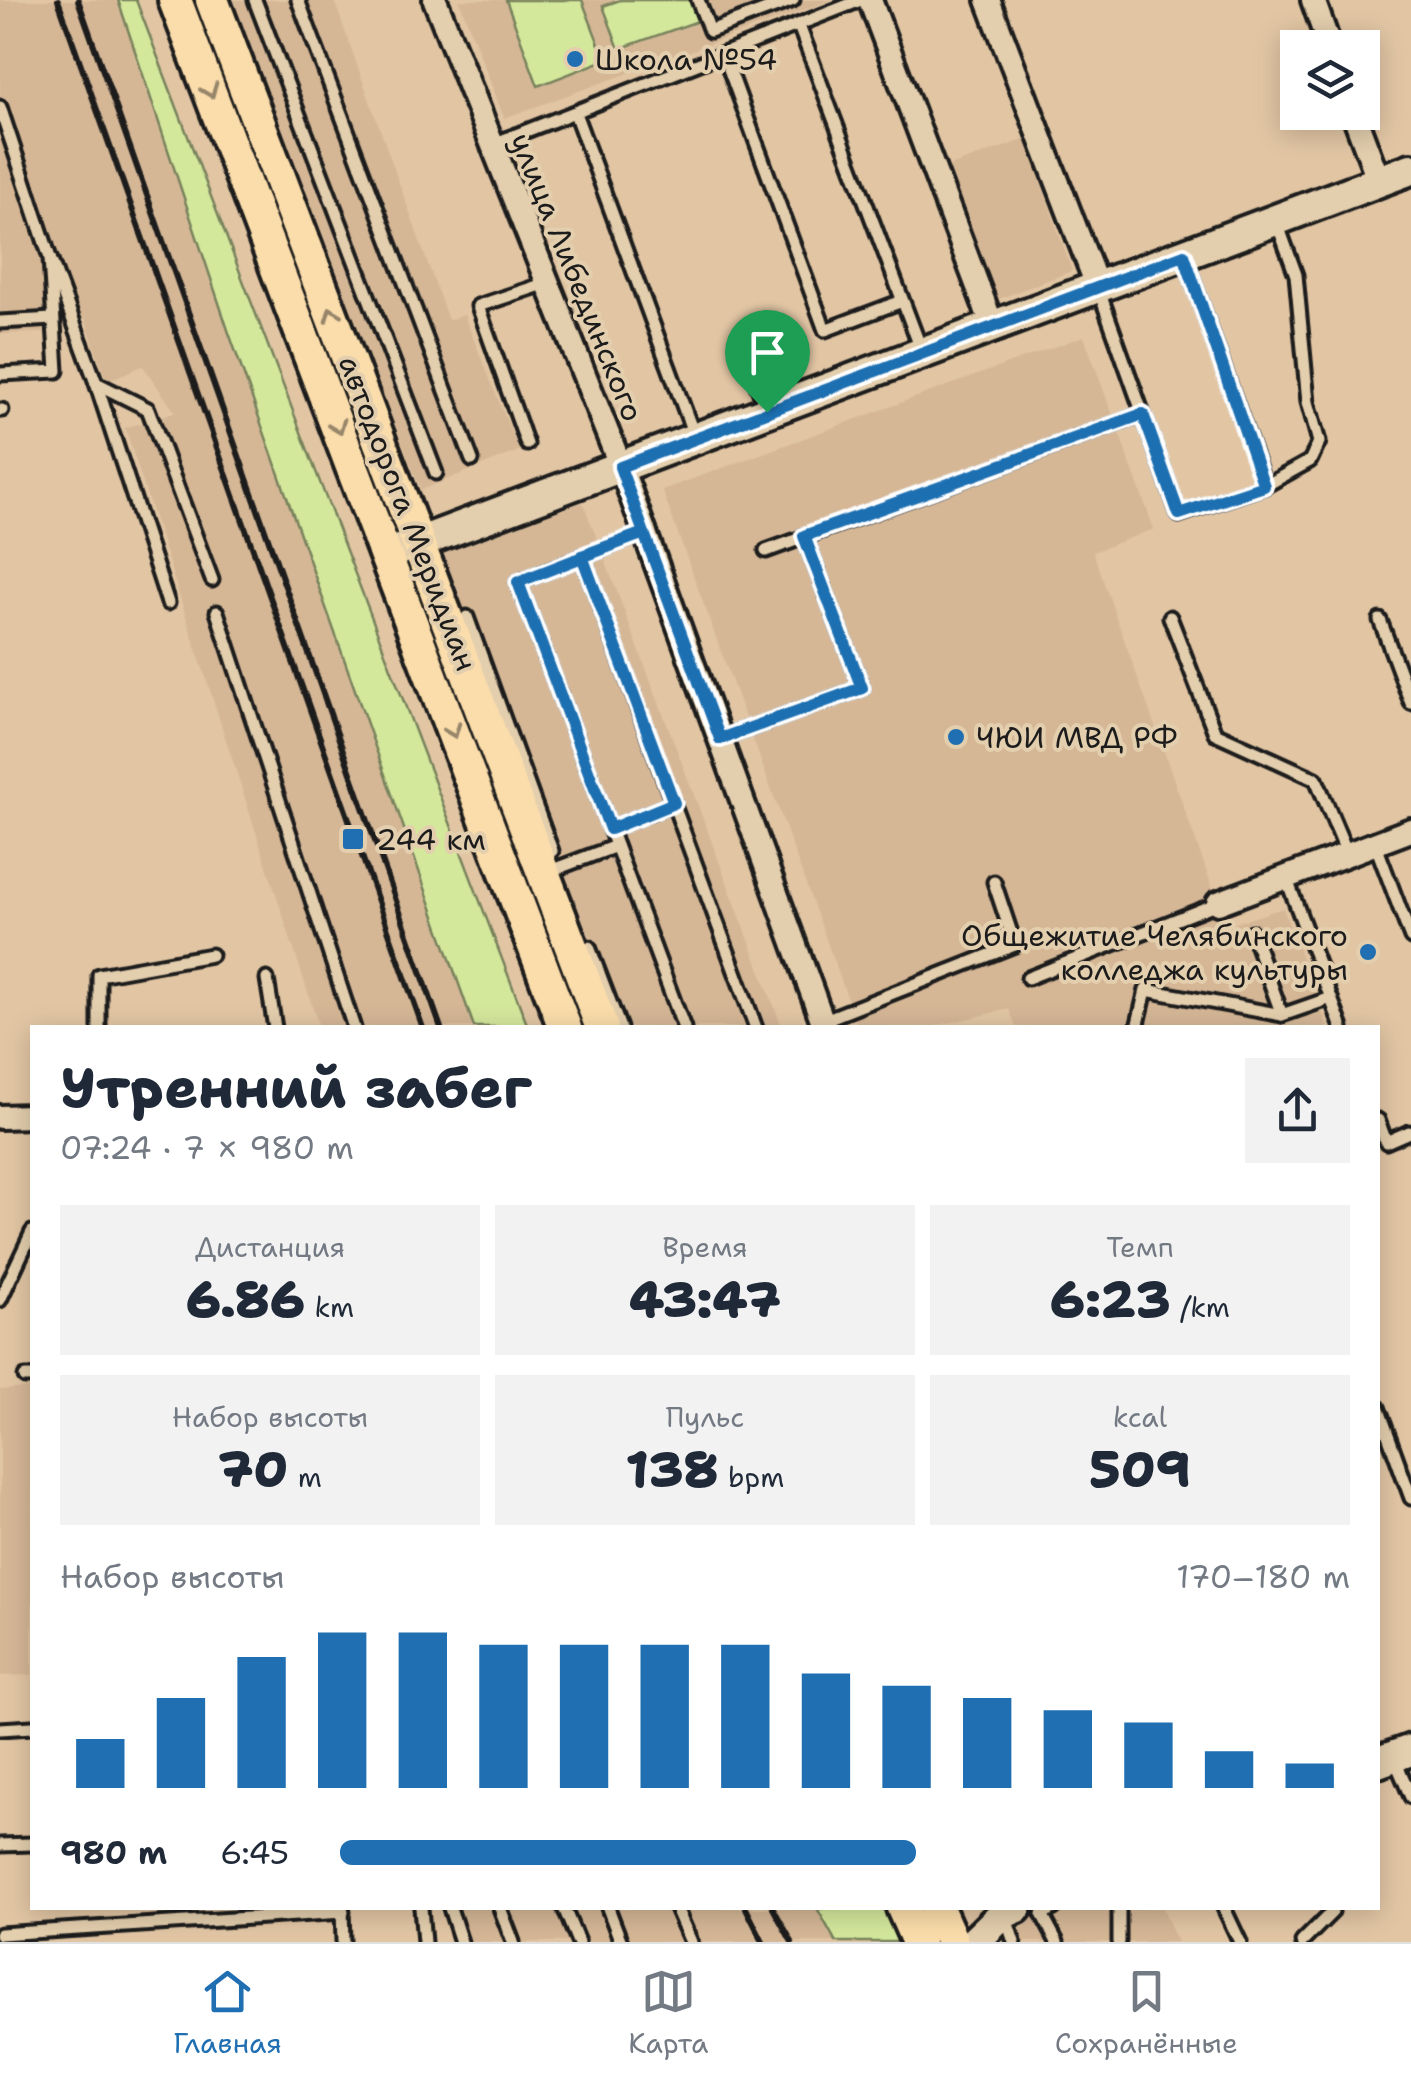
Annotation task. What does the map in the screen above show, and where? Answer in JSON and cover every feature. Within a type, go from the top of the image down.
[{"type":"main road","name":"автодорога Меридиан","points":[[175,0],[564,1025]]},
{"type":"main road","name":"автодорога Меридиан","points":[[212,0],[601,1025]]},
{"type":"main road","points":[[903,1910],[918,1942]]},
{"type":"main road","points":[[938,1910],[952,1942]]},
{"type":"street","name":"улица Либединского","points":[[435,0],[620,467],[824,1024]]},
{"type":"street","points":[[870,0],[993,328]]},
{"type":"street","points":[[988,0],[1098,288]]},
{"type":"street","points":[[1312,0],[1323,30]]},
{"type":"street","points":[[1360,130],[1378,182]]},
{"type":"street","points":[[386,554],[1411,169]]},
{"type":"street","points":[[1218,903],[1411,830]]},
{"type":"street","points":[[0,1117],[30,1116]]},
{"type":"street","points":[[974,1942],[1011,1921]]},
{"type":"lane","points":[[254,0],[436,473]]},
{"type":"lane","points":[[298,0],[472,460]]},
{"type":"lane","points":[[698,0],[710,31],[793,0]]},
{"type":"lane","points":[[492,144],[862,0]]},
{"type":"lane","points":[[799,26],[922,354]]},
{"type":"lane","points":[[724,55],[825,330],[902,301]]},
{"type":"lane","points":[[0,108],[168,603]]},
{"type":"lane","points":[[575,112],[696,440]]},
{"type":"lane","points":[[1098,288],[1179,514],[1264,486],[1310,461],[1319,442],[1308,402],[1296,275],[1276,220]]},
{"type":"lane","points":[[1184,255],[1264,486]]},
{"type":"lane","points":[[0,374],[57,370],[50,258]]},
{"type":"lane","points":[[526,444],[478,306],[548,283]]},
{"type":"lane","points":[[0,322],[53,319]]},
{"type":"lane","points":[[748,361],[767,412]]},
{"type":"lane","points":[[96,382],[148,409],[212,580]]},
{"type":"lane","points":[[766,551],[1143,414]]},
{"type":"lane","points":[[644,533],[518,582],[683,1025]]},
{"type":"lane","points":[[720,739],[862,688],[804,536]]},
{"type":"lane","points":[[582,556],[755,1025]]},
{"type":"lane","points":[[217,612],[353,1025]]},
{"type":"lane","points":[[467,617],[565,886]]},
{"type":"lane","points":[[1170,618],[1215,732],[1316,778],[1348,853]]},
{"type":"lane","points":[[1380,620],[1411,703]]},
{"type":"lane","points":[[610,829],[674,803]]},
{"type":"lane","points":[[1375,843],[1411,938]]},
{"type":"lane","points":[[558,868],[616,846]]},
{"type":"lane","points":[[1285,875],[1341,1025]]},
{"type":"lane","points":[[824,1024],[1015,945],[994,882]]},
{"type":"lane","points":[[1028,978],[1218,903]]},
{"type":"lane","points":[[1252,932],[1282,1015]]},
{"type":"lane","points":[[586,939],[619,1025]]},
{"type":"lane","points":[[99,1025],[100,975],[210,955]]},
{"type":"lane","points":[[267,980],[274,1025]]},
{"type":"lane","points":[[1137,1025],[1146,990],[1282,1015],[1331,998]]},
{"type":"lane","points":[[1380,1126],[1386,1142],[1409,1132]]},
{"type":"lane","points":[[0,1300],[30,1236]]},
{"type":"lane","points":[[1380,1413],[1411,1498]]},
{"type":"lane","points":[[0,1728],[30,1727]]},
{"type":"lane","points":[[1394,1756],[1411,1796]]},
{"type":"lane","points":[[0,1845],[30,1844]]},
{"type":"lane","points":[[0,1934],[342,1910],[343,1942]]},
{"type":"lane","points":[[421,1910],[424,1942]]},
{"type":"lane","points":[[451,1910],[461,1942]]},
{"type":"lane","points":[[501,1910],[514,1942]]},
{"type":"lane","points":[[565,1910],[578,1942]]},
{"type":"lane","points":[[609,1910],[621,1942]]},
{"type":"lane","points":[[677,1910],[691,1942]]},
{"type":"lane","points":[[1050,1910],[1042,1914],[1057,1942]]},
{"type":"lane","points":[[1119,1910],[1119,1942]]},
{"type":"lane","points":[[1225,1910],[1240,1942]]},
{"type":"lane","points":[[1302,1942],[1332,1910]]},
{"type":"shaded area","points":[[0,0],[117,0],[473,1025],[318,1025],[125,428],[175,412],[143,366],[106,381],[85,318],[43,333],[0,334]]},
{"type":"shaded area","points":[[227,0],[334,0],[448,320],[464,315],[519,451],[421,490]]},
{"type":"shaded area","name":"Школа №54","points":[[459,0],[832,0],[504,118]]},
{"type":"shaded area","points":[[1026,139],[1072,271],[996,300],[947,167]]},
{"type":"shaded area","name":"ЧЮИ МВД РФ","points":[[1084,336],[1154,529],[1093,552],[1226,926],[1283,908],[1327,1025],[1015,1025],[1009,1009],[940,1025],[857,1025],[662,490]]},
{"type":"shaded area","points":[[583,502],[781,1025],[613,1025],[440,555]]},
{"type":"shaded area","points":[[30,1388],[30,1675],[0,1676],[0,1390]]},
{"type":"shaded area","points":[[459,1910],[818,1910],[836,1942],[471,1942]]},
{"type":"shaded area","points":[[1036,1910],[1164,1910],[1177,1942],[1015,1942],[1021,1916]]},
{"type":"green space","points":[[118,0],[136,0],[527,1025],[473,1025],[228,330]]},
{"type":"green space","points":[[506,0],[582,0],[605,60],[538,86]]},
{"type":"green space","points":[[620,0],[690,0],[698,21],[619,49],[603,6]]},
{"type":"green space","points":[[818,1910],[885,1910],[901,1942],[836,1942]]},
{"type":"railway","points":[[58,0],[422,1025]]},
{"type":"railway","points":[[78,0],[440,1025]]},
{"type":"railway","points":[[747,1910],[763,1942]]},
{"type":"railway","points":[[774,1910],[792,1942]]},
{"type":"place","name":"Школа №54","points":[[575,59]]},
{"type":"place","name":"ЧЮИ МВД РФ","points":[[956,737]]},
{"type":"place","name":"244 км","points":[[353,839]]},
{"type":"place","name":"Общежитие Челябинского колледжа культуры","points":[[1368,952]]},
{"type":"route","points":[[767,412],[620,467],[644,533],[582,556],[518,582],[610,829],[674,803],[582,556],[644,533],[720,739],[862,688],[804,536],[1143,414],[1179,514],[1264,486],[1184,255],[767,412]]}]
